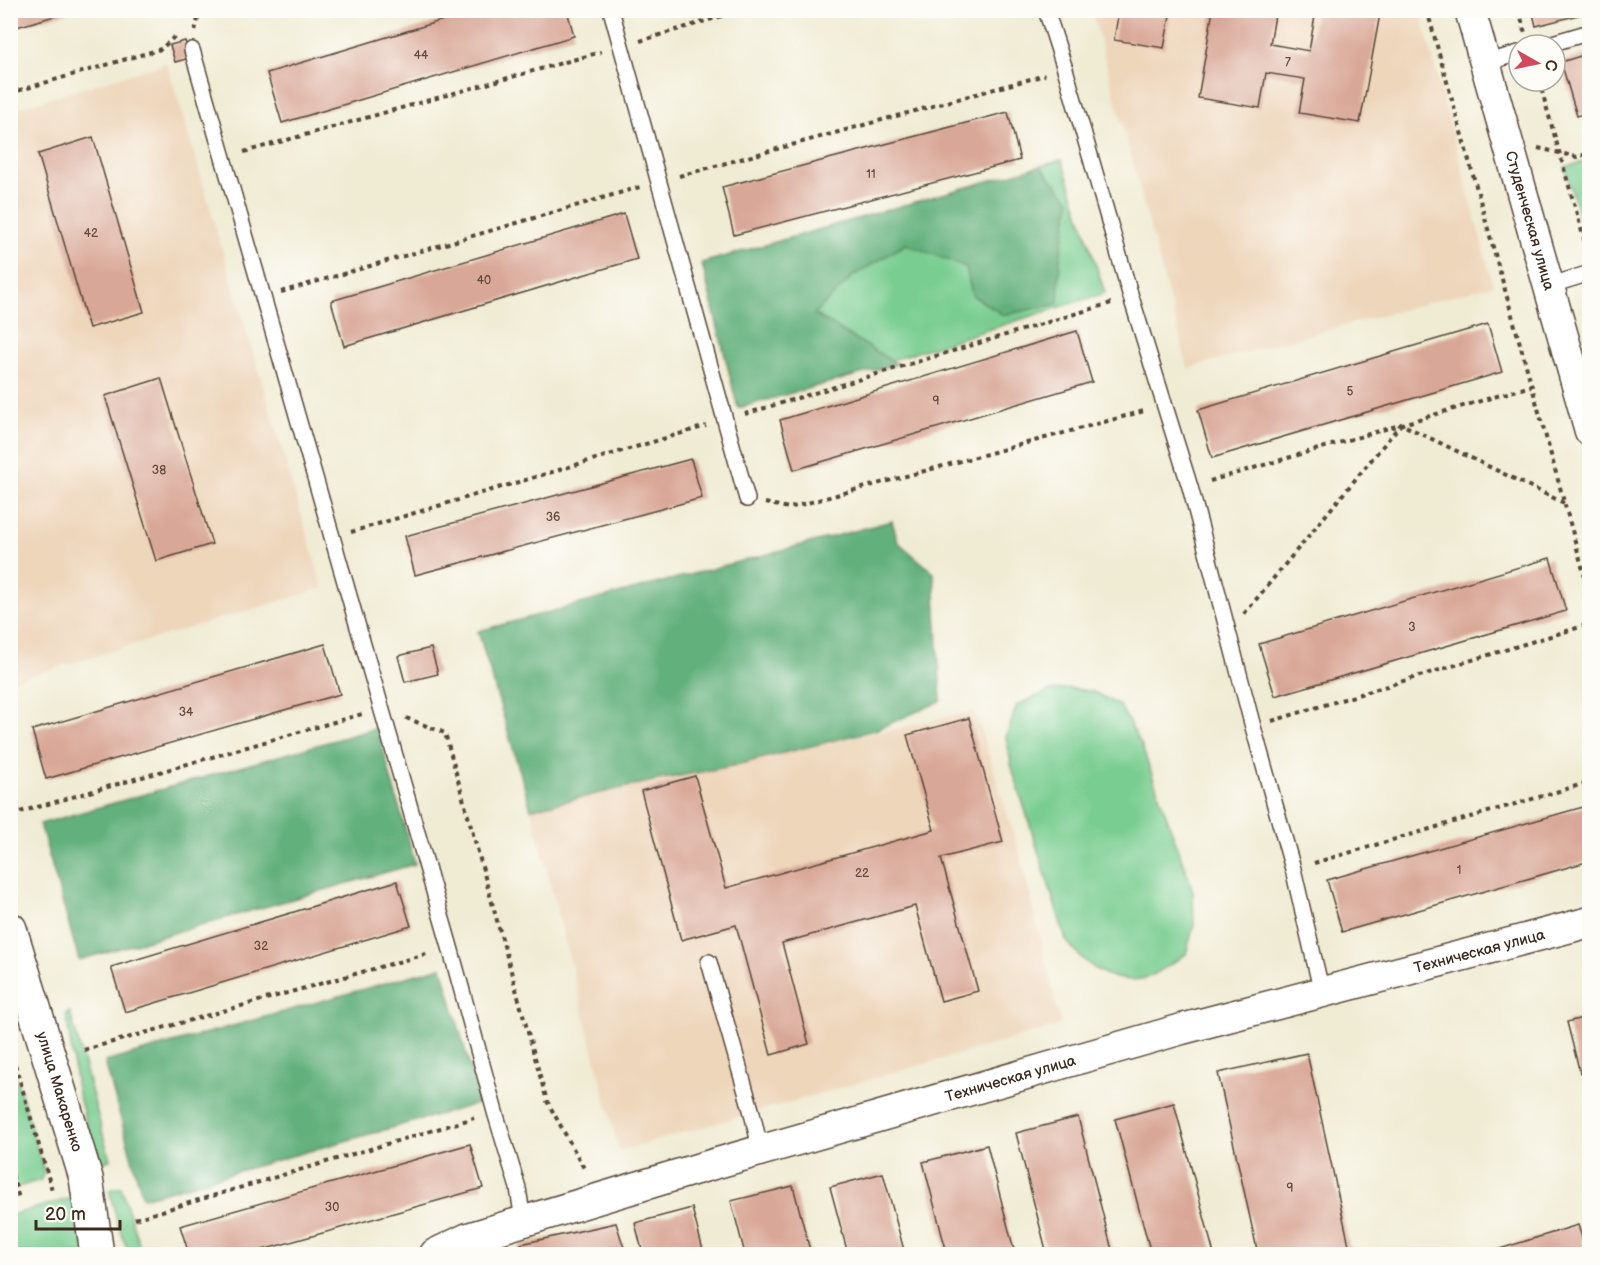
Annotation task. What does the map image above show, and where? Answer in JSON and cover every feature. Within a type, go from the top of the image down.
[{"type":"main road","name":"улица Макаренко","points":[[10,929],[86,1178],[97,1254]]},
{"type":"main road","points":[[86,1178],[108,1254]]},
{"type":"street","name":"Студенческая улица","points":[[1470,10],[1590,431]]},
{"type":"street","name":"Техническая улица","points":[[435,1254],[468,1238],[523,1221],[1182,1029],[1590,922]]},
{"type":"lane","points":[[611,10],[747,499]]},
{"type":"lane","points":[[1046,10],[1190,487],[1293,869],[1322,993]]},
{"type":"lane","points":[[1567,39],[1590,32]]},
{"type":"lane","points":[[192,50],[450,947],[518,1188],[523,1221]]},
{"type":"lane","points":[[1485,63],[1507,57]]},
{"type":"lane","points":[[1548,286],[1590,273]]},
{"type":"lane","points":[[709,962],[761,1152]]},
{"type":"path","points":[[223,158],[742,10]]},
{"type":"path","points":[[1427,10],[1590,595]]},
{"type":"path","points":[[1519,10],[1526,33]]},
{"type":"path","points":[[188,33],[196,30]]},
{"type":"path","points":[[10,93],[161,49],[171,37],[180,35]]},
{"type":"path","points":[[1542,93],[1590,258]]},
{"type":"path","points":[[1531,146],[1577,157],[1588,153],[1590,161]]},
{"type":"path","points":[[1190,487],[1532,386]]},
{"type":"path","points":[[747,499],[789,508],[1164,406]]},
{"type":"path","points":[[1401,424],[1564,503]]},
{"type":"path","points":[[1228,633],[1401,424]]},
{"type":"path","points":[[1253,727],[1590,624]]},
{"type":"path","points":[[20,812],[382,708],[445,733],[547,1101],[585,1170]]},
{"type":"path","points":[[1293,869],[1590,782]]},
{"type":"path","points":[[84,1050],[450,947]]},
{"type":"path","points":[[10,1047],[52,1190]]},
{"type":"path","points":[[135,1219],[495,1112]]},
{"type":"path","points":[[10,1166],[19,1199]]},
{"type":"shaded area","points":[[1092,11],[1420,11],[1493,285],[1188,368]]},
{"type":"shaded area","points":[[167,63],[323,588],[12,681],[11,110]]},
{"type":"shaded area","points":[[975,711],[1020,854],[1061,1025],[619,1151],[531,809]]},
{"type":"green space","points":[[1062,160],[1105,293],[738,408],[702,263]]},
{"type":"green space","points":[[1587,161],[1590,169],[1589,253],[1565,167]]},
{"type":"green space","points":[[1040,166],[1070,200],[1060,258],[1058,304],[1003,315],[972,295],[966,267],[906,244],[854,275],[814,314],[897,364],[738,408],[702,263]]},
{"type":"green space","points":[[892,521],[898,542],[934,573],[941,701],[875,730],[732,766],[653,781],[531,809],[478,631]]},
{"type":"green space","points":[[1069,688],[1094,692],[1120,706],[1141,744],[1193,891],[1194,925],[1186,954],[1158,972],[1141,979],[1118,978],[1098,970],[1081,957],[1066,940],[1012,768],[1006,737],[1017,705],[1049,691]]},
{"type":"green space","points":[[377,728],[415,864],[79,960],[40,824]]},
{"type":"green space","points":[[442,967],[480,1103],[143,1198],[105,1062]]},
{"type":"green space","points":[[70,1012],[110,1160],[97,1164],[77,1089],[66,1013]]},
{"type":"green space","points":[[10,1057],[44,1171],[41,1180],[11,1189]]},
{"type":"green space","points":[[121,1187],[142,1254],[129,1254],[119,1227],[109,1190]]},
{"type":"green space","points":[[79,1196],[89,1254],[11,1253],[11,1215]]},
{"type":"building","points":[[10,10],[72,10],[72,11],[10,29]]},
{"type":"building","points":[[477,10],[567,10],[574,36],[282,123],[267,73]]},
{"type":"building","points":[[1119,10],[1171,10],[1164,48],[1114,40]]},
{"type":"building","points":[[1213,10],[1276,10],[1270,44],[1309,51],[1316,10],[1360,10],[1380,14],[1360,123],[1299,113],[1305,79],[1266,73],[1260,108],[1198,98]]},
{"type":"building","points":[[1532,10],[1590,10],[1590,12],[1536,26]]},
{"type":"building","points":[[185,41],[190,58],[175,62],[170,45]]},
{"type":"building","points":[[1590,53],[1590,112],[1577,116],[1567,82],[1567,60]]},
{"type":"building","points":[[1008,112],[1020,160],[734,235],[722,187]]},
{"type":"building","points":[[93,137],[144,312],[89,328],[38,154]]},
{"type":"building","points":[[624,214],[637,259],[344,346],[331,301]]},
{"type":"building","points":[[1488,324],[1502,372],[1212,458],[1198,410]]},
{"type":"building","points":[[1077,331],[1092,382],[794,470],[780,420]]},
{"type":"building","points":[[161,378],[212,544],[156,561],[105,396]]},
{"type":"building","points":[[691,459],[702,498],[415,575],[405,536]]},
{"type":"building","points":[[1550,558],[1566,611],[1275,696],[1259,644]]},
{"type":"building","points":[[325,644],[340,694],[46,779],[32,730]]},
{"type":"building","points":[[431,648],[438,674],[405,682],[398,656]]},
{"type":"building","points":[[969,718],[1003,842],[941,858],[978,991],[941,1001],[915,906],[782,943],[809,1044],[771,1055],[736,925],[681,940],[641,791],[695,776],[726,888],[934,830],[907,735]]},
{"type":"building","points":[[1590,805],[1590,861],[1342,932],[1327,880]]},
{"type":"building","points":[[397,881],[411,926],[125,1012],[111,967]]},
{"type":"building","points":[[1590,1016],[1590,1071],[1580,1073],[1567,1022]]},
{"type":"building","points":[[1307,1053],[1351,1254],[1258,1254],[1218,1073]]},
{"type":"building","points":[[1174,1103],[1214,1254],[1151,1254],[1115,1119]]},
{"type":"building","points":[[1078,1117],[1113,1254],[1047,1254],[1016,1133]]},
{"type":"building","points":[[470,1144],[483,1188],[248,1254],[189,1254],[180,1226]]},
{"type":"building","points":[[987,1145],[1015,1254],[947,1254],[923,1162]]},
{"type":"building","points":[[883,1173],[905,1254],[848,1254],[830,1187]]},
{"type":"building","points":[[793,1186],[811,1254],[745,1254],[731,1201]]},
{"type":"building","points":[[692,1208],[704,1254],[643,1254],[635,1223]]},
{"type":"building","points":[[616,1223],[626,1254],[516,1254],[521,1244]]},
{"type":"building","points":[[1578,1225],[1587,1254],[1483,1254]]}]
